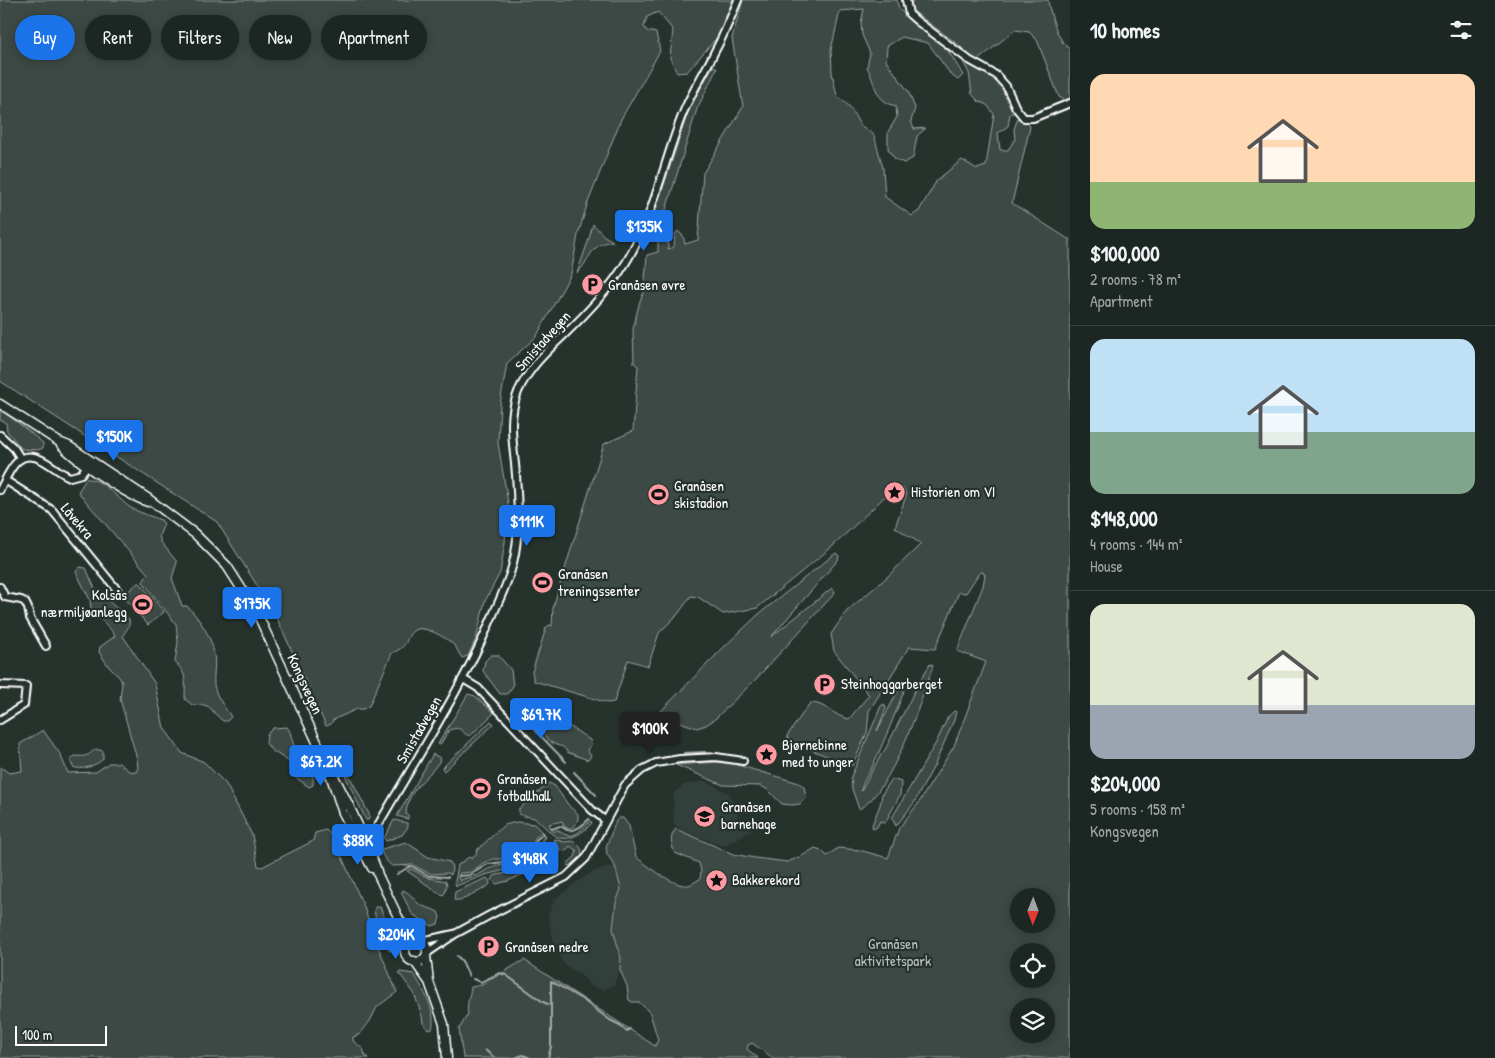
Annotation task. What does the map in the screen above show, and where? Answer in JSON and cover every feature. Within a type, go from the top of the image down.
[{"type":"main road","name":"Kongsvegen","points":[[0,404],[59,442],[69,446],[89,463],[146,497],[207,544],[234,574],[257,613],[329,768],[338,782],[361,841],[377,868],[378,875],[400,921],[406,945],[406,955],[414,961],[430,982]]},
{"type":"main road","name":"Kongsvegen","points":[[400,921],[426,946],[430,982],[444,1024],[447,1058]]},
{"type":"main road","points":[[406,945],[411,941],[420,940]]},
{"type":"main road","points":[[414,961],[421,960],[426,954]]},
{"type":"street","name":"Smistadvegen","points":[[361,841],[377,827],[464,679],[510,576],[515,556],[517,504],[512,423],[517,395],[521,385],[537,362],[604,293],[625,264],[641,235],[651,211],[687,104],[716,50],[738,0]]},
{"type":"street","points":[[906,0],[909,14],[917,21],[969,60],[999,78],[1006,86],[1016,108],[1024,118],[1033,118],[1070,103]]},
{"type":"street","points":[[0,435],[14,448],[21,459]]},
{"type":"street","points":[[0,490],[12,467],[21,459],[34,457],[40,459],[70,476],[81,474],[89,463]]},
{"type":"street","name":"Låvekra","points":[[5,480],[52,510],[118,591]]},
{"type":"street","points":[[0,587],[3,600],[21,600],[25,602],[30,618],[46,646]]},
{"type":"street","points":[[464,679],[478,688],[592,810],[606,821]]},
{"type":"street","points":[[0,685],[26,686],[24,704],[0,720]]},
{"type":"street","points":[[426,954],[455,934],[566,877],[586,858],[625,785],[632,777],[650,765],[668,760],[704,757],[723,757],[743,761]]},
{"type":"street","points":[[420,940],[455,934]]},
{"type":"shaded area","name":"Granåsen barnehage","points":[[705,781],[728,793],[738,810],[737,827],[752,829],[751,831],[723,846],[683,831],[674,824],[673,799],[675,792],[684,785]]},
{"type":"shaded area","points":[[615,866],[621,889],[616,903],[613,929],[621,958],[620,970],[614,985],[603,990],[591,986],[584,978],[563,963],[555,948],[548,916],[554,900],[577,882],[594,871]]},
{"type":"green space","points":[[0,0],[733,0],[719,35],[687,72],[677,73],[670,58],[673,30],[658,12],[647,17],[644,27],[647,31],[656,33],[660,51],[621,119],[587,205],[578,235],[571,274],[536,337],[507,363],[500,404],[498,443],[508,503],[505,542],[500,573],[485,601],[476,639],[468,656],[462,658],[456,647],[440,635],[428,630],[417,629],[410,634],[402,647],[392,653],[369,706],[357,709],[333,720],[331,724],[326,726],[275,614],[217,522],[0,381]]},
{"type":"green space","name":"Granåsen aktivitetspark","points":[[743,0],[897,0],[901,11],[910,20],[932,34],[941,43],[963,75],[958,80],[951,75],[928,43],[902,37],[887,46],[886,61],[908,91],[915,108],[911,121],[914,129],[926,128],[917,136],[913,158],[904,163],[895,159],[888,149],[888,132],[897,117],[896,106],[889,104],[880,96],[867,67],[870,53],[862,35],[861,23],[864,9],[840,11],[831,50],[832,73],[837,96],[850,107],[860,125],[874,135],[883,168],[885,197],[912,216],[919,211],[937,180],[962,160],[977,169],[986,166],[994,114],[987,105],[978,101],[972,94],[969,73],[963,62],[966,62],[997,79],[1016,112],[1010,114],[1008,126],[998,133],[1000,150],[1008,150],[1015,139],[1014,129],[1018,118],[1028,122],[1030,127],[1012,203],[1070,239],[1070,1058],[773,1058],[752,1043],[748,1045],[747,1049],[758,1058],[463,1058],[459,1029],[468,1014],[471,987],[482,985],[524,960],[655,1046],[658,1040],[650,1013],[639,1002],[629,1000],[627,986],[620,970],[621,958],[613,929],[616,903],[621,889],[615,866],[607,854],[606,847],[616,821],[619,818],[623,818],[629,826],[636,857],[669,880],[683,885],[689,885],[700,879],[701,871],[699,863],[675,853],[671,841],[676,829],[733,854],[755,858],[787,862],[815,848],[821,850],[827,856],[838,848],[859,850],[888,858],[899,828],[918,804],[954,746],[986,662],[957,651],[983,586],[985,575],[983,572],[979,573],[966,593],[959,592],[935,649],[909,647],[869,711],[867,733],[852,766],[789,741],[787,736],[810,703],[821,705],[849,719],[869,695],[834,651],[831,634],[847,611],[886,578],[921,544],[895,527],[906,496],[904,489],[896,486],[833,546],[757,608],[723,614],[698,597],[691,596],[678,614],[659,633],[648,666],[628,660],[614,702],[608,703],[534,681],[532,672],[546,628],[549,625],[552,626],[553,607],[604,444],[633,431],[638,366],[634,363],[633,328],[644,292],[647,255],[658,252],[658,234],[660,230],[664,229],[668,232],[668,249],[674,247],[675,234],[678,231],[683,236],[685,244],[698,240],[703,173],[743,107],[732,38]]},
{"type":"green space","points":[[912,0],[1048,0],[1058,34],[1070,49],[1070,100],[1067,101],[1059,97],[1037,40],[1029,32],[1015,30],[978,60],[972,58],[959,45],[911,9]]},
{"type":"green space","points":[[714,66],[717,68],[697,109],[665,213],[660,216],[656,211],[657,206],[688,112]]},
{"type":"green space","points":[[593,224],[604,236],[613,241],[599,245],[577,273],[589,239]]},
{"type":"green space","points":[[0,410],[43,443],[43,448],[38,450],[22,449],[7,431],[6,423],[0,420]]},
{"type":"green space","points":[[86,479],[92,479],[104,485],[131,508],[161,520],[164,524],[159,536],[161,542],[177,562],[172,578],[182,606],[187,606],[196,616],[211,641],[215,658],[214,685],[219,698],[231,717],[227,721],[223,721],[207,706],[192,705],[185,699],[184,675],[175,662],[178,642],[176,624],[143,582],[148,574],[78,492]]},
{"type":"green space","points":[[836,553],[839,556],[838,560],[771,637],[832,588],[835,591],[834,594],[756,679],[715,719],[697,728],[659,713],[759,614]]},
{"type":"green space","points":[[80,567],[86,568],[95,589],[129,619],[129,626],[123,636],[155,684],[164,728],[182,753],[204,762],[226,784],[252,835],[258,866],[262,867],[313,841],[315,833],[326,830],[333,837],[364,907],[372,932],[397,992],[377,1007],[370,1021],[360,1034],[353,1037],[353,1041],[363,1049],[365,1055],[369,1058],[0,1058],[0,767],[9,773],[22,771],[20,744],[43,730],[60,754],[68,773],[96,772],[109,763],[119,763],[129,771],[136,772],[138,768],[120,699],[122,683],[99,652],[100,647],[115,636],[91,609],[90,600],[76,572]]},
{"type":"green space","name":"Kolsås nærmiljøanlegg","points":[[139,582],[164,612],[148,625],[123,596]]},
{"type":"green space","points":[[491,655],[498,655],[511,670],[513,686],[507,694],[500,694],[483,671],[485,661]]},
{"type":"green space","points":[[930,664],[933,665],[932,669],[920,703],[893,767],[871,800],[859,809],[852,789],[851,777],[881,706],[884,704],[886,708],[877,731],[899,689],[903,688],[904,691],[893,720],[861,791],[885,750]]},
{"type":"green space","points":[[468,694],[475,696],[494,713],[470,736],[460,729],[449,730],[440,745],[438,744]]},
{"type":"green space","points":[[954,711],[956,712],[954,720],[934,766],[914,803],[896,826],[892,818],[937,741],[948,717]]},
{"type":"green space","points":[[491,721],[494,724],[444,771],[442,768]]},
{"type":"green space","points":[[563,722],[590,740],[591,745],[587,750],[591,756],[588,760],[567,752],[563,747],[552,743],[542,732],[543,725]]},
{"type":"green space","points":[[287,727],[295,747],[304,752],[310,762],[313,785],[309,787],[295,777],[291,763],[271,750],[266,743],[267,734],[273,728]]},
{"type":"green space","points":[[95,749],[103,751],[103,759],[88,767],[73,767],[70,760],[75,756],[89,755]]},
{"type":"green space","points":[[433,754],[440,758],[439,762],[418,785],[410,798],[406,814],[408,819],[397,816]]},
{"type":"green space","points":[[339,762],[352,781],[369,814],[368,820],[366,820]]},
{"type":"green space","points":[[716,762],[734,764],[799,783],[804,787],[806,797],[800,804],[782,804],[768,790],[761,786],[723,785],[676,765]]},
{"type":"green space","points":[[892,779],[901,782],[900,795],[885,823],[880,821],[877,827],[873,829],[872,825],[882,794]]},
{"type":"green space","points":[[549,783],[555,786],[569,806],[578,814],[575,826],[569,829],[564,826],[562,821],[549,824],[553,832],[557,830],[568,835],[576,834],[591,821],[592,823],[584,831],[573,837],[556,837],[534,818],[519,814],[519,809]]},
{"type":"green space","points":[[394,820],[407,823],[408,827],[402,835],[386,841],[384,838]]},
{"type":"green space","points":[[517,822],[534,824],[546,836],[536,860],[533,859],[544,837],[541,832],[535,838],[529,856],[518,859],[493,859],[483,863],[472,872],[460,873],[458,877],[460,881],[498,866],[532,861],[533,863],[521,866],[520,863],[512,864],[513,868],[485,875],[456,886],[458,865],[477,853],[476,851],[504,825]]},
{"type":"green space","points":[[555,839],[564,842],[574,841],[581,848],[582,856],[572,865],[568,866],[567,864],[575,857],[577,851],[570,846],[566,851],[560,850]]},
{"type":"green space","points":[[406,842],[428,857],[450,862],[452,867],[451,875],[448,873],[431,874],[413,865],[392,866],[383,856],[382,849]]},
{"type":"green space","points":[[531,868],[531,871],[508,881],[496,884],[492,880],[497,875]]},
{"type":"green space","points":[[411,869],[429,878],[446,881],[445,893],[443,895],[439,893],[407,871]]},
{"type":"green space","points":[[487,878],[490,884],[488,886],[467,898],[454,900],[455,892]]},
{"type":"green space","points":[[403,890],[411,895],[419,904],[438,912],[440,917],[438,924],[432,926],[412,914],[402,894]]},
{"type":"green space","points":[[375,907],[380,907],[394,940],[390,951],[384,942],[377,923]]},
{"type":"green space","points":[[400,972],[414,974],[431,1008],[433,1015],[432,1029],[429,1030],[423,1023],[414,993]]},
{"type":"waterway","points":[[535,730],[566,762]]},
{"type":"waterway","points":[[684,753],[705,752]]},
{"type":"waterway","points":[[574,772],[596,795]]},
{"type":"waterway","points":[[552,829],[560,826],[567,830],[574,830],[589,819]]},
{"type":"waterway","points":[[459,876],[470,875],[488,864],[529,859],[535,852],[536,840],[543,834]]},
{"type":"waterway","points":[[397,874],[411,866],[429,876],[448,877]]},
{"type":"waterway","points":[[457,956],[462,961],[469,976]]},
{"type":"waterway","points":[[473,979],[481,982],[500,973],[506,975],[550,1005]]},
{"type":"waterway","points":[[548,1058],[551,1047],[551,981],[583,1000],[626,1031],[630,1029]]},
{"type":"waterway","points":[[485,1050],[495,1058]]},
{"type":"waterway","points":[[515,1058],[523,1055],[530,1058]]},
{"type":"place","name":"Granåsen øvre","points":[[592,285]]},
{"type":"place","name":"Historien om VI","points":[[895,492]]},
{"type":"place","name":"Granåsen skistadion","points":[[658,495]]},
{"type":"place","name":"Granåsen treningssenter","points":[[542,583]]},
{"type":"place","name":"Kolsås nærmiljøanlegg","points":[[143,604]]},
{"type":"place","name":"Steinhoggarberget","points":[[825,684]]},
{"type":"place","name":"Bjørnebinne med to unger","points":[[766,754]]},
{"type":"place","name":"Granåsen fotballhall","points":[[481,788]]},
{"type":"place","name":"Granåsen barnehage","points":[[705,816]]},
{"type":"place","name":"Bakkerekord","points":[[716,880]]},
{"type":"place","name":"Granåsen nedre","points":[[489,947]]}]
